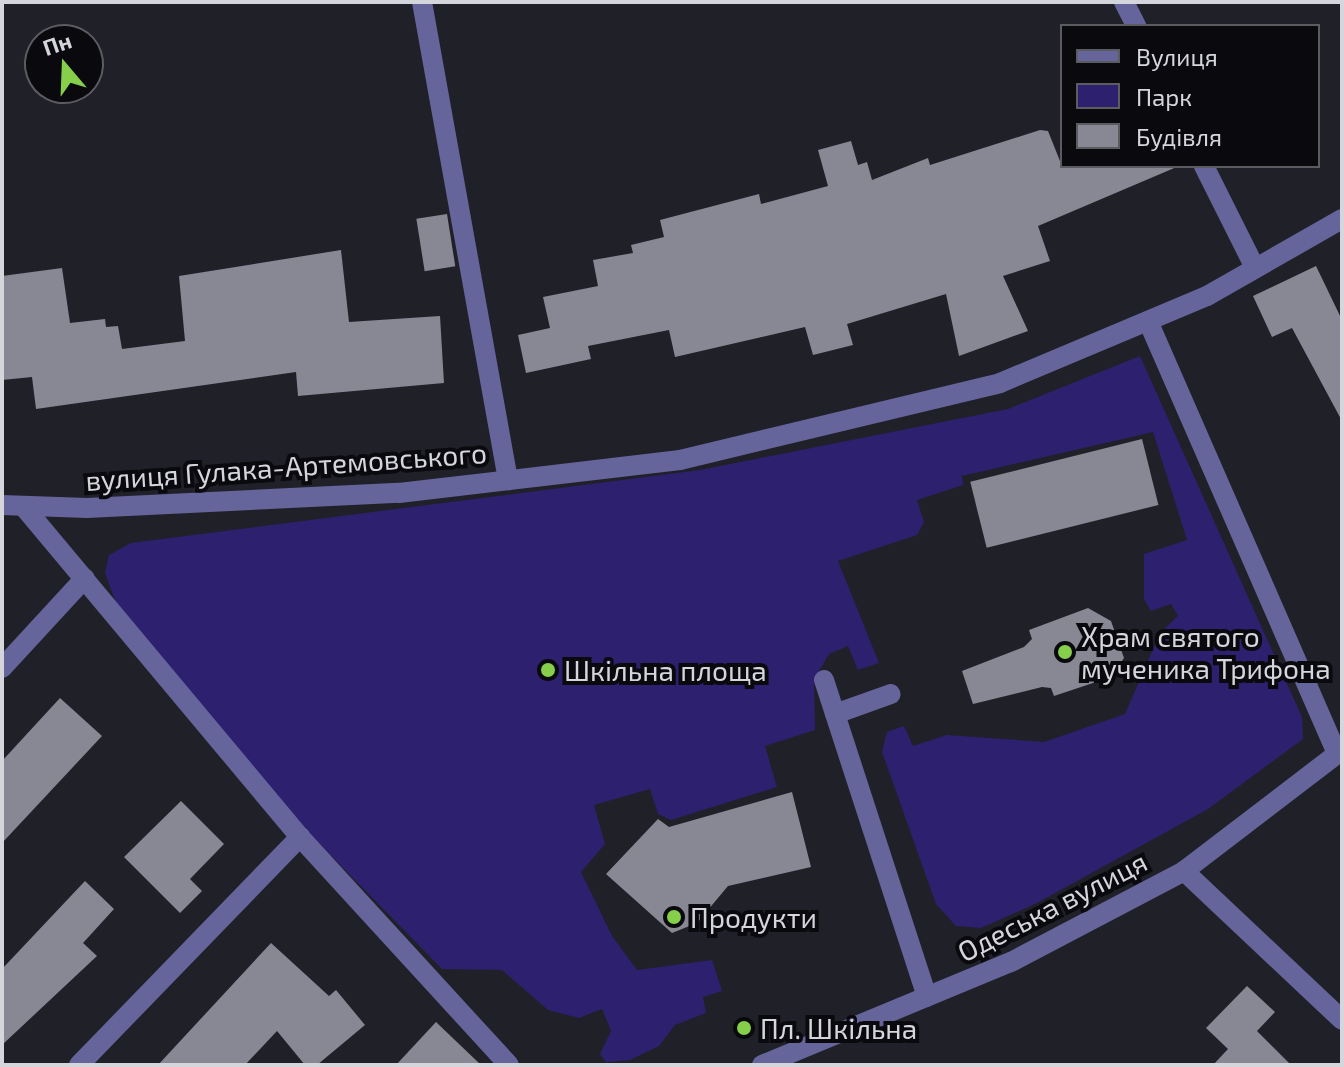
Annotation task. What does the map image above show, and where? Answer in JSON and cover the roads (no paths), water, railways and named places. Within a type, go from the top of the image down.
[{"type":"street","points":[[422,2],[508,480]]},
{"type":"street","points":[[1124,2],[1135,24]]},
{"type":"street","points":[[1205,168],[1255,268]]},
{"type":"street","name":"вулиця Гулака-Артемовського","points":[[2,505],[24,507],[399,493],[680,460],[1000,383],[1148,321],[1255,268],[1342,219]]},
{"type":"street","points":[[1148,321],[1339,752]]},
{"type":"street","points":[[24,507],[300,837],[509,1065]]},
{"type":"street","points":[[2,668],[85,578]]},
{"type":"street","points":[[824,680],[927,997]]},
{"type":"street","points":[[835,714],[891,694]]},
{"type":"street","name":"Одеська вулиця","points":[[765,1065],[1011,962],[1184,871],[1339,752]]},
{"type":"street","points":[[79,1065],[300,837]]},
{"type":"street","points":[[1184,871],[1342,1020]]},
{"type":"place","name":"Храм святого мученика Трифона","points":[[1065,652]]},
{"type":"place","name":"Шкільна площа","points":[[548,670]]},
{"type":"place","name":"Продукти","points":[[674,917]]},
{"type":"place","name":"Пл. Шкільна","points":[[744,1028]]}]
